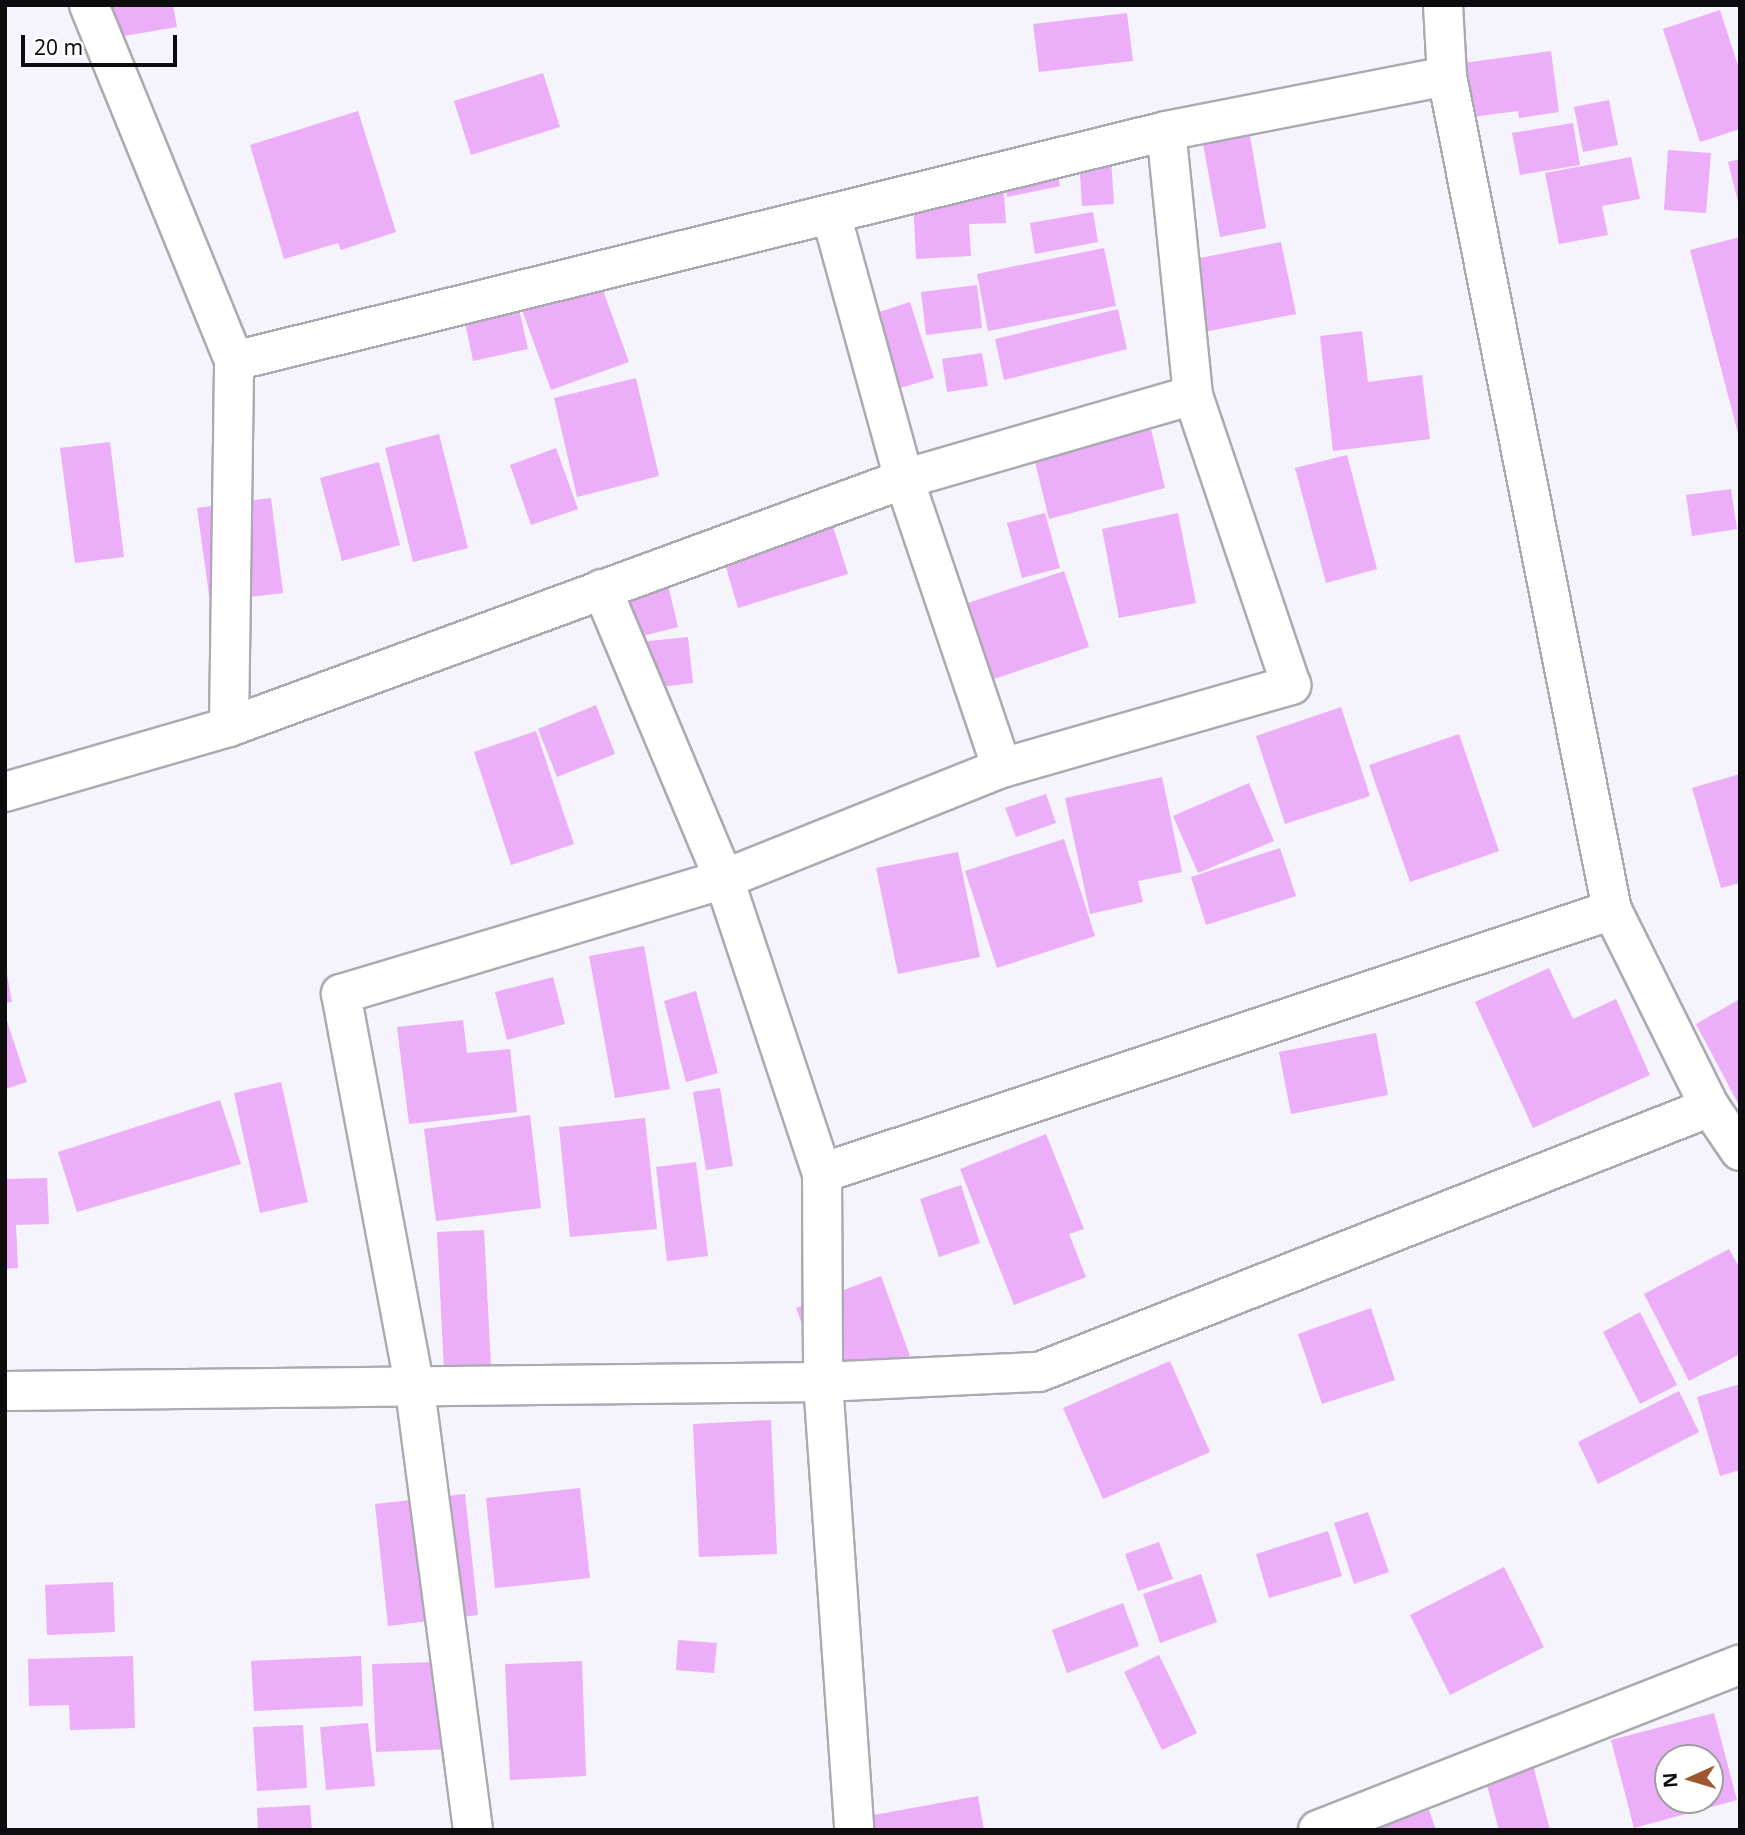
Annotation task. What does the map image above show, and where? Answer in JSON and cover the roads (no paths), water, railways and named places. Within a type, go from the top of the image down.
[{"type":"street","points":[[89,5],[234,362],[229,727]]},
{"type":"street","points":[[1443,5],[1447,76],[1612,911],[1710,1107],[1740,1151]]},
{"type":"street","points":[[234,362],[1166,131],[1447,76]]},
{"type":"street","points":[[473,1830],[415,1389],[341,994],[724,879],[1002,768],[1292,685],[1194,395],[1166,131]]},
{"type":"street","points":[[831,214],[904,479],[1002,768]]},
{"type":"street","points":[[5,792],[229,727],[904,479],[1194,395]]},
{"type":"street","points":[[601,589],[724,879],[822,1173],[822,1382],[854,1830]]},
{"type":"street","points":[[822,1173],[1612,911]]},
{"type":"street","points":[[5,1391],[415,1389],[822,1382],[1039,1372],[1710,1107]]},
{"type":"street","points":[[1318,1830],[1740,1665]]}]
